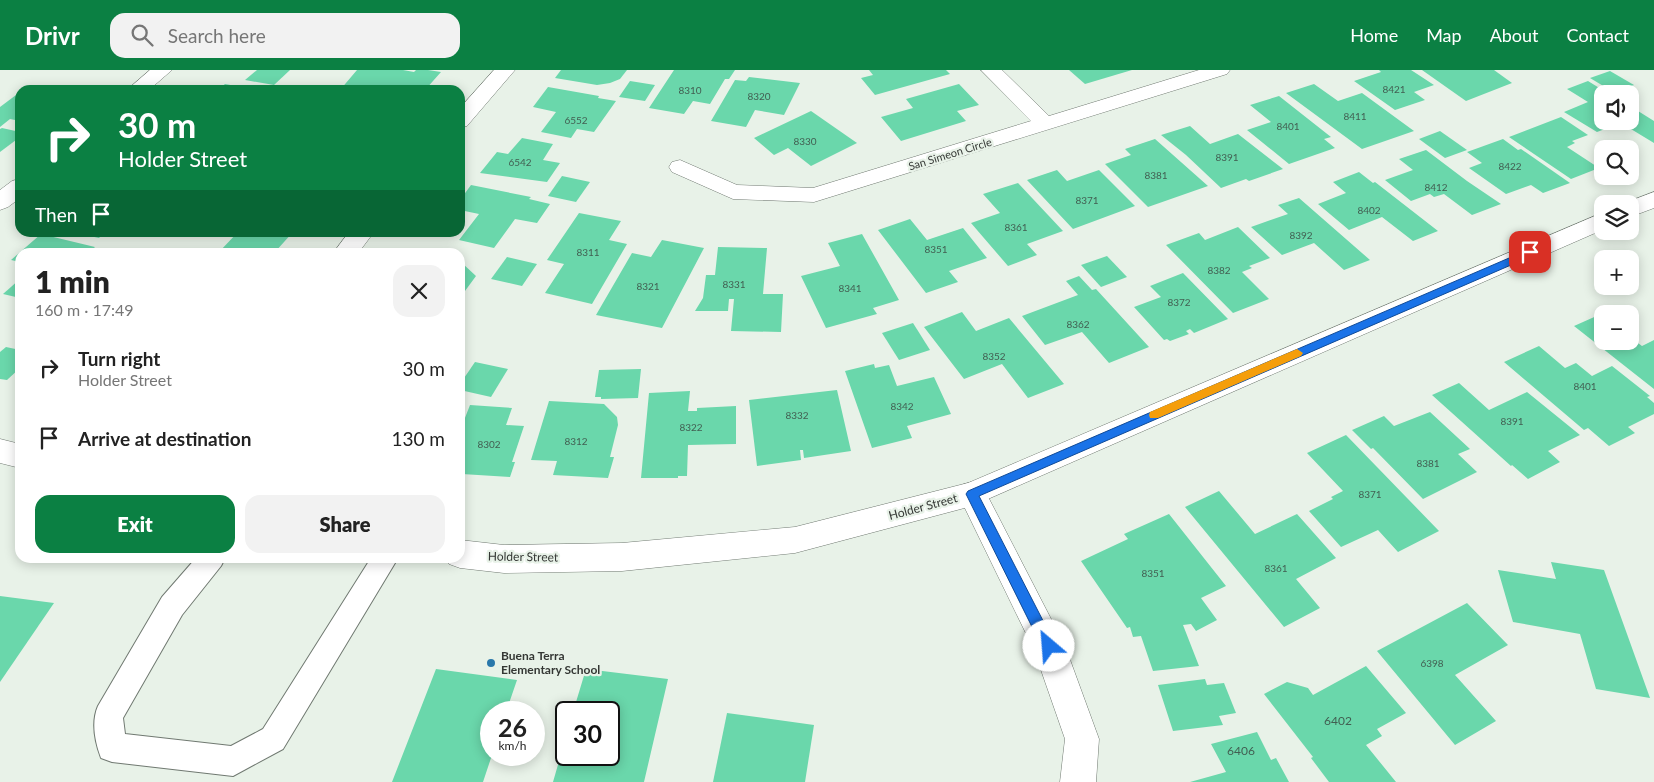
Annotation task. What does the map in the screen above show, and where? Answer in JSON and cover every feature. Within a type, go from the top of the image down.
[{"type":"street","points":[[143,85],[162,70]]},
{"type":"street","points":[[465,115],[505,70]]},
{"type":"street","points":[[991,70],[1046,124]]},
{"type":"street","name":"San Simeon Circle","points":[[680,167],[733,192],[814,195],[1220,70]]},
{"type":"street","points":[[0,202],[15,190]]},
{"type":"street","points":[[1639,205],[1654,199]]},
{"type":"street","name":"Holder Street","points":[[465,555],[504,559],[622,557],[795,540],[972,494],[1594,224]]},
{"type":"street","points":[[349,248],[359,237]]},
{"type":"street","points":[[0,451],[15,455]]},
{"type":"street","points":[[972,494],[1049,646],[1082,739],[1078,782]]},
{"type":"lane","points":[[208,563],[172,606],[108,716],[112,747],[233,761],[273,738],[382,563]]},
{"type":"building","points":[[257,70],[290,70],[274,85],[245,80]]},
{"type":"building","points":[[357,70],[403,70],[414,72],[416,70],[428,70],[441,72],[429,85],[344,85]]},
{"type":"building","points":[[561,70],[627,70],[620,79],[597,85],[555,78]]},
{"type":"building","points":[[674,70],[735,70],[729,79],[725,79],[710,104],[693,101],[684,114],[649,108]]},
{"type":"building","points":[[869,70],[946,70],[950,74],[875,95],[861,78],[873,75]]},
{"type":"building","points":[[1069,70],[1132,70],[1085,84]]},
{"type":"building","points":[[1379,70],[1411,70],[1434,85],[1414,92],[1425,100],[1395,110],[1354,81],[1381,72]]},
{"type":"building","points":[[1422,70],[1494,70],[1512,83],[1466,101]]},
{"type":"building","points":[[1610,71],[1634,85],[1602,85],[1590,78]]},
{"type":"building","points":[[749,77],[800,83],[784,115],[755,110],[746,127],[711,121],[735,80],[746,81]]},
{"type":"building","points":[[630,81],[655,85],[645,101],[619,97]]},
{"type":"building","points":[[1588,81],[1594,85],[1594,130],[1602,130],[1597,132],[1564,112],[1588,102],[1567,89]]},
{"type":"building","points":[[959,84],[979,105],[957,111],[966,121],[901,141],[881,117],[913,108],[906,99]]},
{"type":"building","points":[[1314,84],[1338,101],[1362,93],[1414,131],[1362,149],[1286,93]]},
{"type":"building","points":[[548,87],[616,101],[594,132],[577,129],[571,138],[541,132],[556,112],[533,107]]},
{"type":"building","points":[[15,96],[15,120],[10,119],[0,127],[0,107]]},
{"type":"building","points":[[1279,96],[1331,137],[1324,139],[1335,148],[1289,164],[1247,130],[1271,122],[1250,105]]},
{"type":"building","points":[[811,111],[857,143],[811,166],[788,148],[774,155],[754,138]]},
{"type":"building","points":[[1639,112],[1654,121],[1654,143],[1633,130],[1639,130]]},
{"type":"building","points":[[1561,117],[1588,135],[1572,141],[1575,143],[1567,147],[1594,165],[1594,170],[1571,179],[1509,137]]},
{"type":"building","points":[[1190,126],[1210,144],[1238,134],[1283,169],[1249,181],[1246,179],[1221,188],[1186,155],[1161,135]]},
{"type":"building","points":[[0,129],[15,131],[15,141],[0,152]]},
{"type":"building","points":[[1440,131],[1467,150],[1445,158],[1419,139]]},
{"type":"building","points":[[522,138],[553,144],[543,160],[560,163],[547,182],[480,173],[497,152],[508,154]]},
{"type":"building","points":[[1155,139],[1208,186],[1148,207],[1105,164],[1131,155],[1125,149]]},
{"type":"building","points":[[1503,139],[1518,150],[1521,149],[1570,183],[1543,193],[1531,185],[1506,194],[1469,168],[1482,163],[1467,152]]},
{"type":"building","points":[[1426,150],[1501,204],[1472,215],[1444,194],[1434,197],[1430,194],[1411,201],[1385,180],[1413,170],[1399,159]]},
{"type":"building","points":[[1057,170],[1067,181],[1099,170],[1135,206],[1073,229],[1027,180]]},
{"type":"building","points":[[1359,172],[1373,183],[1375,182],[1438,231],[1413,241],[1382,217],[1349,230],[1318,204],[1346,193],[1333,182]]},
{"type":"building","points":[[562,176],[590,182],[576,202],[548,196]]},
{"type":"building","points":[[1018,183],[1063,231],[1027,244],[1037,255],[1008,266],[971,223],[1000,213],[983,194]]},
{"type":"building","points":[[471,185],[531,197],[529,199],[550,204],[537,223],[515,219],[494,248],[459,240],[461,237],[465,237],[465,232],[479,214],[465,211],[465,193]]},
{"type":"building","points":[[1299,198],[1370,260],[1344,270],[1314,243],[1282,255],[1251,227],[1288,214],[1278,205]]},
{"type":"building","points":[[579,213],[621,221],[609,240],[627,244],[592,304],[545,293],[564,264],[547,260]]},
{"type":"building","points":[[910,219],[927,240],[963,228],[987,258],[949,271],[958,282],[926,293],[878,230]]},
{"type":"building","points":[[1238,227],[1270,258],[1249,266],[1252,268],[1242,272],[1269,299],[1233,313],[1166,245],[1199,233],[1205,240]]},
{"type":"building","points":[[862,234],[899,300],[873,308],[877,314],[826,328],[801,276],[840,266],[828,243]]},
{"type":"building","points":[[38,237],[53,237],[95,247],[25,248]]},
{"type":"building","points":[[233,237],[288,237],[279,248],[223,248]]},
{"type":"building","points":[[662,240],[704,248],[662,328],[596,315],[632,253],[651,257]]},
{"type":"building","points":[[718,247],[767,248],[763,294],[783,294],[781,332],[731,331],[734,299],[729,299],[728,311],[695,311],[703,298],[706,275],[715,275]]},
{"type":"building","points":[[1107,256],[1127,277],[1101,287],[1081,265]]},
{"type":"building","points":[[507,257],[537,264],[522,286],[491,279]]},
{"type":"building","points":[[465,266],[476,276],[465,291]]},
{"type":"building","points":[[1183,273],[1228,319],[1194,333],[1190,329],[1186,331],[1189,334],[1170,341],[1164,340],[1134,307],[1161,297],[1150,286]]},
{"type":"building","points":[[1079,276],[1092,290],[1096,289],[1149,347],[1109,363],[1082,332],[1045,345],[1022,316],[1078,295],[1066,281]]},
{"type":"building","points":[[15,283],[15,297],[3,294]]},
{"type":"building","points":[[962,312],[976,331],[1009,318],[1064,384],[1028,398],[1002,364],[964,379],[924,327]]},
{"type":"building","points":[[1594,317],[1594,342],[1574,326]]},
{"type":"building","points":[[913,323],[930,350],[899,360],[882,333]]},
{"type":"building","points":[[1654,340],[1654,389],[1604,350],[1639,350],[1639,344],[1642,346]]},
{"type":"building","points":[[1539,346],[1565,368],[1576,363],[1592,376],[1612,366],[1650,396],[1647,397],[1654,403],[1654,414],[1628,427],[1635,433],[1609,446],[1588,428],[1584,430],[1504,362]]},
{"type":"building","points":[[6,347],[15,349],[15,373],[7,380],[0,379],[0,352]]},
{"type":"building","points":[[475,362],[508,369],[491,397],[465,391],[465,377]]},
{"type":"building","points":[[874,364],[875,368],[889,365],[897,386],[934,377],[951,414],[907,426],[912,438],[872,448],[845,371]]},
{"type":"building","points":[[641,369],[638,398],[601,399],[601,397],[595,397],[599,370]]},
{"type":"building","points":[[1459,383],[1489,410],[1527,392],[1580,435],[1548,451],[1560,462],[1528,479],[1432,395]]},
{"type":"building","points":[[837,390],[851,451],[804,458],[803,450],[800,450],[801,460],[757,466],[749,400]]},
{"type":"building","points":[[690,391],[688,411],[697,411],[697,408],[736,406],[736,444],[688,445],[687,476],[678,476],[678,478],[641,478],[649,393]]},
{"type":"building","points":[[549,401],[604,404],[617,417],[618,425],[610,457],[614,457],[608,478],[553,475],[557,461],[531,460]]},
{"type":"building","points":[[470,405],[512,408],[506,425],[524,426],[512,462],[515,462],[510,477],[465,474],[465,418]]},
{"type":"building","points":[[1430,412],[1470,449],[1458,454],[1477,472],[1423,499],[1373,448],[1371,449],[1352,430],[1384,416],[1394,426]]},
{"type":"building","points":[[1346,435],[1439,531],[1398,552],[1378,530],[1341,547],[1309,511],[1333,499],[1331,497],[1343,491],[1307,453]]},
{"type":"building","points":[[1219,491],[1255,534],[1297,514],[1336,558],[1296,579],[1320,608],[1284,627],[1185,507]]},
{"type":"building","points":[[1169,514],[1226,586],[1201,598],[1217,620],[1196,631],[1191,624],[1183,625],[1199,666],[1153,671],[1141,636],[1133,637],[1130,627],[1127,628],[1081,561],[1128,539],[1124,534]]},
{"type":"building","points":[[1551,562],[1604,570],[1650,698],[1596,689],[1580,634],[1513,622],[1498,570],[1556,579]]},
{"type":"building","points":[[0,596],[54,603],[0,682]]},
{"type":"building","points":[[1467,603],[1508,645],[1455,675],[1496,721],[1455,745],[1377,651]]},
{"type":"building","points":[[1366,666],[1406,713],[1377,729],[1382,736],[1366,745],[1396,782],[1329,782],[1311,758],[1313,757],[1264,694],[1287,682],[1308,688],[1313,695]]},
{"type":"building","points":[[436,669],[517,680],[510,701],[480,701],[480,766],[488,766],[483,782],[392,782]]},
{"type":"building","points":[[586,669],[668,679],[644,782],[553,782],[558,766],[620,766],[620,701],[576,701]]},
{"type":"building","points":[[1205,679],[1207,685],[1224,683],[1236,713],[1219,716],[1223,725],[1173,731],[1158,685]]},
{"type":"building","points":[[727,713],[814,725],[805,782],[713,782]]},
{"type":"building","points":[[1257,732],[1271,760],[1276,758],[1289,782],[1190,782],[1226,772],[1211,744]]},
{"type":"slow traffic","points":[[1154,415],[1297,353]]},
{"type":"place","name":"Buena Terra Elementary School","points":[[491,663]]},
{"type":"route","points":[[1049,646],[972,494],[1530,252]]}]
